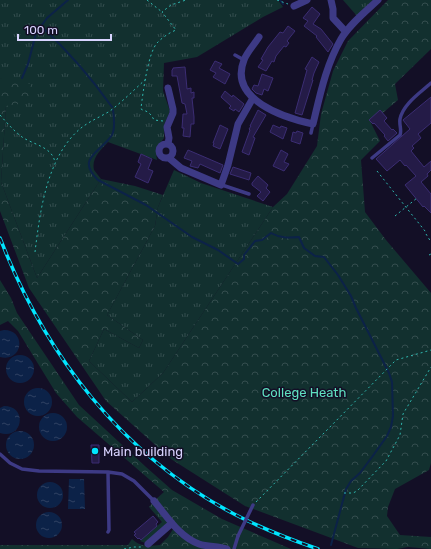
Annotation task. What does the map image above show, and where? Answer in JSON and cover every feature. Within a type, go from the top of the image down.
[{"type":"street","points":[[294,6],[307,0]]},
{"type":"street","points":[[331,0],[333,18],[346,32]]},
{"type":"street","points":[[259,37],[244,60],[242,80],[247,92],[253,98],[273,111],[288,118],[313,124],[332,57],[346,32],[378,0]]},
{"type":"street","points":[[168,88],[173,109],[167,127],[168,144],[172,146],[173,151],[169,158]]},
{"type":"street","points":[[168,144],[161,146],[159,150],[162,156],[169,158],[181,168],[221,185],[228,165],[238,124],[253,98]]},
{"type":"street","points":[[154,501],[172,523],[184,535],[194,542],[203,546],[226,549]]},
{"type":"street","points":[[148,544],[172,523]]},
{"type":"lane","points":[[234,55],[244,60]]},
{"type":"lane","points":[[372,158],[400,135],[400,118],[404,111],[414,97],[431,84]]},
{"type":"lane","points":[[311,133],[313,124]]},
{"type":"lane","points":[[221,185],[249,194]]},
{"type":"lane","points":[[0,454],[10,463],[22,469],[39,471],[108,472],[122,474],[129,477],[154,501]]},
{"type":"lane","points":[[108,472],[108,532]]},
{"type":"lane","points":[[234,549],[238,536],[253,505]]},
{"type":"path","points":[[147,0],[162,12],[176,30],[157,42],[152,50],[140,108],[147,111],[154,120],[169,122]]},
{"type":"path","points":[[162,12],[171,6],[186,0]]},
{"type":"path","points":[[277,0],[285,3]]},
{"type":"path","points":[[35,252],[38,223],[56,159],[80,129],[114,107],[147,78]]},
{"type":"path","points":[[0,115],[13,130],[24,138],[49,151],[55,164]]},
{"type":"path","points":[[377,171],[426,231],[426,234],[431,242]]},
{"type":"path","points":[[395,216],[417,198]]},
{"type":"path","points":[[253,505],[389,366],[396,360],[431,350]]},
{"type":"path","points":[[344,493],[353,493],[357,491],[386,461],[400,435],[403,414],[431,367]]},
{"type":"path","points":[[124,549],[137,547]]},
{"type":"green space","points":[[0,0],[278,0],[283,7],[263,17],[197,57],[164,63],[163,91],[170,111],[164,125],[164,138],[157,151],[157,160],[108,142],[97,154],[93,166],[94,170],[101,179],[37,278],[1,182],[6,106],[2,79],[0,78]]},
{"type":"green space","points":[[343,0],[373,0],[357,16]]},
{"type":"green space","name":"College Heath","points":[[388,0],[431,0],[431,49],[395,84],[398,100],[371,123],[380,141],[361,160],[365,212],[386,240],[431,293],[431,463],[429,470],[395,489],[388,507],[387,516],[400,535],[431,537],[431,549],[408,547],[397,549],[358,548],[245,506],[171,459],[106,401],[29,288],[0,211],[0,78],[30,84],[32,102],[6,106],[1,182],[37,278],[101,179],[135,186],[163,195],[158,207],[155,226],[107,315],[143,340],[139,348],[104,329],[89,361],[132,402],[163,373],[273,207],[287,194],[317,146],[321,114],[333,71],[348,41]]},
{"type":"green space","points":[[174,170],[201,183],[273,207],[163,373],[132,402],[89,361],[104,329],[139,348],[143,340],[107,315],[155,226],[158,207]]},
{"type":"green space","points":[[0,280],[11,298],[17,313],[79,405],[146,467],[172,490],[222,519],[291,549],[0,549],[0,545],[128,545],[132,539],[141,545],[160,545],[168,537],[175,526],[154,501],[164,492],[77,417],[56,393],[18,331],[8,321],[0,325]]},
{"type":"green space","points":[[154,501],[172,523],[148,544],[140,541],[162,522],[149,507]]},
{"type":"water","points":[[0,331],[11,331],[19,340],[17,351],[14,355],[8,358],[0,357]]},
{"type":"water","points":[[20,355],[30,359],[34,369],[30,379],[20,383],[10,379],[6,369],[10,359]]},
{"type":"water","points":[[38,388],[48,392],[52,402],[48,412],[38,416],[28,412],[24,402],[28,392]]},
{"type":"water","points":[[4,406],[12,407],[17,411],[20,422],[18,428],[14,432],[8,434],[0,433],[0,408]]},
{"type":"water","points":[[53,413],[63,417],[67,427],[63,437],[53,441],[43,437],[39,427],[43,417]]},
{"type":"water","points":[[20,431],[30,435],[34,445],[30,455],[20,459],[10,455],[6,445],[10,435]]},
{"type":"water","points":[[69,479],[84,479],[85,509],[68,509]]},
{"type":"water","points":[[50,482],[59,486],[63,495],[59,504],[50,508],[41,504],[37,495],[41,486]]},
{"type":"water","points":[[49,512],[58,516],[62,525],[58,534],[49,538],[40,534],[36,525],[40,516]]},
{"type":"building","points":[[312,7],[320,14],[313,24],[321,29],[333,44],[328,52],[316,37],[317,36],[304,26],[308,21],[303,18]]},
{"type":"building","points":[[288,26],[295,31],[287,41],[289,43],[286,47],[284,46],[276,56],[274,62],[272,61],[266,71],[258,67],[263,60],[261,59],[268,47],[280,32],[283,33]]},
{"type":"building","points":[[312,57],[319,62],[314,73],[302,115],[295,113],[307,70],[305,69]]},
{"type":"building","points":[[215,61],[222,64],[219,68],[230,74],[225,84],[213,77],[216,73],[210,70]]},
{"type":"building","points":[[185,67],[187,89],[191,88],[191,93],[194,92],[194,98],[192,98],[194,124],[191,124],[190,137],[183,136],[183,114],[187,114],[185,104],[182,103],[177,76],[172,76],[173,68]]},
{"type":"building","points":[[262,74],[273,78],[268,91],[264,89],[262,95],[256,93],[252,89],[254,85],[258,86]]},
{"type":"building","points":[[225,91],[232,97],[233,95],[244,104],[239,112],[235,109],[234,111],[229,108],[231,106],[221,97]]},
{"type":"building","points":[[431,97],[431,123],[418,134],[421,138],[412,146],[414,148],[411,151],[424,167],[431,161],[431,170],[427,174],[428,176],[421,182],[431,194],[431,213],[424,206],[423,207],[405,185],[416,176],[406,165],[405,166],[400,160],[387,171],[376,159],[410,129],[403,120]]},
{"type":"building","points":[[258,110],[266,115],[253,137],[255,138],[249,155],[242,152],[250,126]]},
{"type":"building","points":[[380,110],[387,118],[384,121],[397,133],[388,141],[384,136],[385,135],[374,123],[373,124],[369,120]]},
{"type":"building","points":[[220,125],[228,129],[220,149],[213,146],[213,143]]},
{"type":"building","points":[[273,125],[280,128],[281,126],[287,128],[283,139],[270,132]]},
{"type":"building","points":[[297,131],[303,133],[300,144],[291,141],[293,132],[296,133]]},
{"type":"building","points":[[188,150],[223,165],[220,173],[200,164],[198,168],[190,166],[192,161],[184,158]]},
{"type":"building","points":[[281,150],[288,154],[284,162],[289,164],[284,171],[273,166]]},
{"type":"building","points":[[141,154],[152,159],[148,169],[153,171],[148,183],[135,177],[141,164],[138,162]]},
{"type":"building","points":[[233,167],[251,173],[249,180],[230,174]]},
{"type":"building","points":[[258,176],[268,185],[266,188],[270,192],[263,201],[257,196],[261,192],[252,185]]},
{"type":"building","name":"Main building","points":[[91,445],[99,445],[99,463],[92,463]]},
{"type":"building","points":[[153,516],[158,522],[156,524],[157,526],[141,540],[139,538],[138,539],[134,535],[136,534],[134,532]]},
{"type":"waterway","points":[[22,78],[28,64],[36,33],[47,18],[68,0]]},
{"type":"waterway","points":[[280,0],[283,4]]},
{"type":"waterway","points":[[41,26],[60,44],[112,107]]},
{"type":"waterway","points":[[113,110],[114,126],[112,135],[89,161],[89,166],[98,180],[146,205],[192,237],[218,250],[238,264],[244,259],[244,255],[255,241],[262,240],[271,233],[284,237],[299,237],[304,248],[315,256],[324,257],[338,275],[351,296],[389,373],[392,382],[393,416],[391,427],[387,436],[360,473],[351,481],[346,489],[331,545]]},
{"type":"railway","points":[[0,238],[18,281],[40,322],[64,361],[92,398],[123,432],[157,462],[194,490],[244,519],[275,533],[318,549]]},
{"type":"place","name":"Main building","points":[[95,451]]}]
